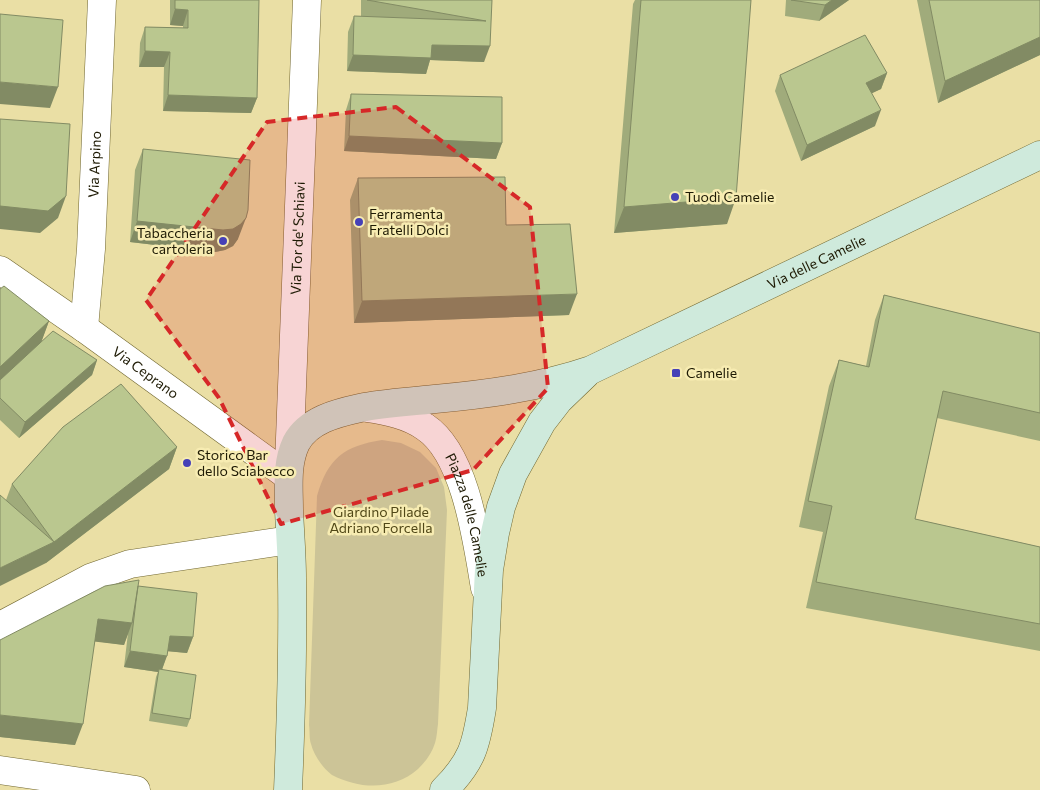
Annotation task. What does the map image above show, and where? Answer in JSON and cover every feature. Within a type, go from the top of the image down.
[{"type":"street","name":"Via Arpino","points":[[84,328],[91,249],[102,0]]},
{"type":"street","name":"Via Tor de' Schiavi","points":[[288,476],[307,0]]},
{"type":"street","name":"Via delle Camelie","points":[[407,402],[524,388],[591,370],[1040,155]]},
{"type":"street","name":"Via Ceprano","points":[[0,270],[84,328],[288,476]]},
{"type":"street","name":"Via delle Camelie","points":[[487,599],[489,570],[497,521],[513,474],[550,412],[571,388],[591,370]]},
{"type":"street","name":"Piazza delle Camelie","points":[[288,790],[292,672],[292,578],[288,476],[292,452],[296,443],[306,431],[326,418],[362,408],[407,402]]},
{"type":"street","name":"Piazza delle Camelie","points":[[362,408],[387,411],[424,426],[432,432],[448,452],[456,467],[465,495],[481,562],[487,599],[482,708],[479,729],[467,762],[444,790]]},
{"type":"street","points":[[0,626],[90,578],[130,564],[290,540]]},
{"type":"street","points":[[0,770],[136,790]]},
{"type":"highlighted area","points":[[396,107],[530,207],[548,388],[473,470],[281,524],[219,398],[146,300],[267,122]]},
{"type":"green space","name":"Giardino Pilade Adriano Forcella","points":[[382,440],[401,443],[420,452],[436,468],[444,487],[447,510],[436,741],[426,760],[409,776],[399,781],[377,786],[343,780],[325,769],[314,753],[310,742],[309,725],[317,496],[326,472],[339,456],[357,446]]},
{"type":"building","points":[[175,0],[259,0],[257,98],[168,95],[170,52],[145,51],[145,27],[188,28],[188,10],[175,9]]},
{"type":"building","points":[[367,0],[492,0],[490,46],[432,45],[431,58],[353,55],[354,16],[486,21]]},
{"type":"building","points":[[641,0],[751,0],[736,198],[624,207]]},
{"type":"building","points":[[791,0],[832,0],[825,5]]},
{"type":"building","points":[[929,0],[1040,0],[1040,37],[945,81]]},
{"type":"building","points":[[0,14],[63,20],[58,87],[0,82]]},
{"type":"building","points":[[865,35],[887,73],[866,83],[881,110],[807,145],[780,75]]},
{"type":"building","points":[[351,94],[502,97],[502,143],[349,136]]},
{"type":"building","points":[[0,119],[70,124],[66,196],[48,211],[0,206]]},
{"type":"building","points":[[143,149],[250,160],[246,218],[233,229],[223,230],[137,221]]},
{"type":"building","points":[[505,177],[506,225],[570,224],[577,294],[362,301],[358,178]]},
{"type":"building","points":[[4,286],[49,321],[0,367],[0,289]]},
{"type":"building","points":[[884,295],[1040,333],[1040,413],[943,391],[915,519],[1040,547],[1040,624],[816,582],[832,506],[808,501],[839,360],[869,367]]},
{"type":"building","points":[[53,331],[97,360],[25,422],[0,398],[0,380]]},
{"type":"building","points":[[121,384],[177,447],[54,542],[12,484],[63,427]]},
{"type":"building","points":[[0,495],[54,542],[0,568]]},
{"type":"building","points":[[139,580],[132,623],[98,619],[83,724],[0,715],[0,640],[105,586]]},
{"type":"building","points":[[138,586],[197,593],[193,637],[170,636],[167,656],[130,651]]},
{"type":"building","points":[[159,669],[196,675],[190,719],[152,713]]},
{"type":"place","name":"Tuodì Camelie","points":[[675,197]]},
{"type":"place","name":"Ferramenta Fratelli Dolci","points":[[359,222]]},
{"type":"place","name":"Tabaccheria cartoleria","points":[[223,241]]},
{"type":"place","name":"Camelie","points":[[676,373]]},
{"type":"place","name":"Storico Bar dello Sciabecco","points":[[187,463]]}]
